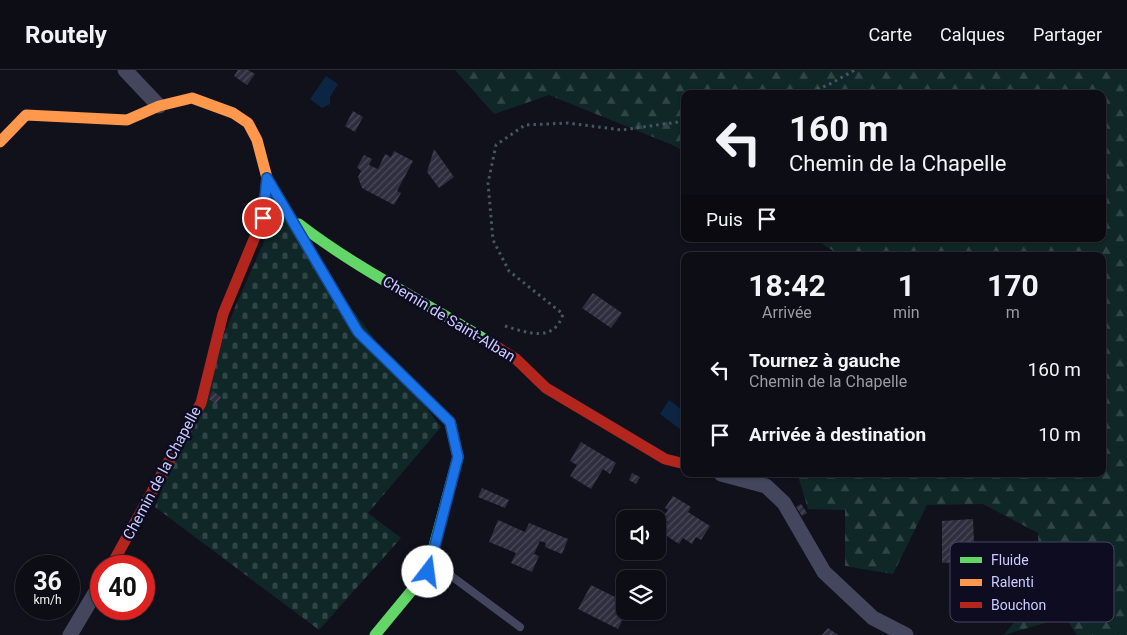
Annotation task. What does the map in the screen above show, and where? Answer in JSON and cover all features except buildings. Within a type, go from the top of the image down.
[{"type":"street","points":[[0,142],[26,116],[127,120],[159,106],[126,70]]},
{"type":"street","name":"Chemin de la Chapelle","points":[[118,555],[138,522],[200,403],[223,314],[263,218],[267,178],[257,140],[248,123],[233,112],[192,98],[159,106]]},
{"type":"street","points":[[267,178],[358,332],[450,422],[458,457],[428,572],[375,635]]},
{"type":"street","name":"Chemin de Saint-Alban","points":[[290,217],[334,251],[440,311],[516,359],[546,388],[665,459],[681,463]]},
{"type":"street","points":[[732,477],[766,486],[784,504],[824,572],[873,618],[906,635]]},
{"type":"street","points":[[70,635],[90,601]]},
{"type":"lane","points":[[428,572],[450,575],[520,627]]},
{"type":"path","points":[[815,90],[855,70]]},
{"type":"path","points":[[496,324],[529,333],[550,332],[560,325],[563,314],[509,271],[493,240],[488,183],[496,145],[525,125],[568,123],[622,130],[681,122]]},
{"type":"green space","points":[[455,70],[1127,70],[1127,635],[1077,635],[1068,622],[1114,622],[1114,542],[1038,542],[1038,533],[983,504],[927,505],[893,574],[845,566],[845,510],[808,509],[798,477],[1106,477],[1106,252],[835,252],[820,242],[1106,242],[1106,90],[681,90],[681,150],[675,146],[549,95],[494,114]]},
{"type":"green space","points":[[284,219],[441,427],[368,513],[401,538],[319,630],[155,507],[236,305],[271,226]]},
{"type":"green space","points":[[1014,622],[1048,622],[1004,635]]},
{"type":"water","points":[[326,76],[338,84],[330,97],[330,104],[322,108],[310,99]]},
{"type":"water","points":[[669,400],[681,409],[681,430],[660,414]]},
{"type":"traffic: fast","points":[[299,224],[370,272],[494,345]]},
{"type":"traffic: fast","points":[[375,635],[427,572],[458,457],[450,422]]},
{"type":"traffic: slow","points":[[0,142],[26,115],[127,120],[159,106],[192,98],[233,113],[248,123],[257,140],[267,178],[263,218],[259,227]]},
{"type":"traffic: jam","points":[[267,178],[358,332],[450,422]]},
{"type":"traffic: jam","points":[[117,555],[201,403],[223,314],[259,227]]},
{"type":"traffic: jam","points":[[494,345],[516,359],[546,388],[665,459],[681,463]]},
{"type":"route","points":[[263,218],[267,178],[358,332],[450,422],[458,457],[428,572]]}]
